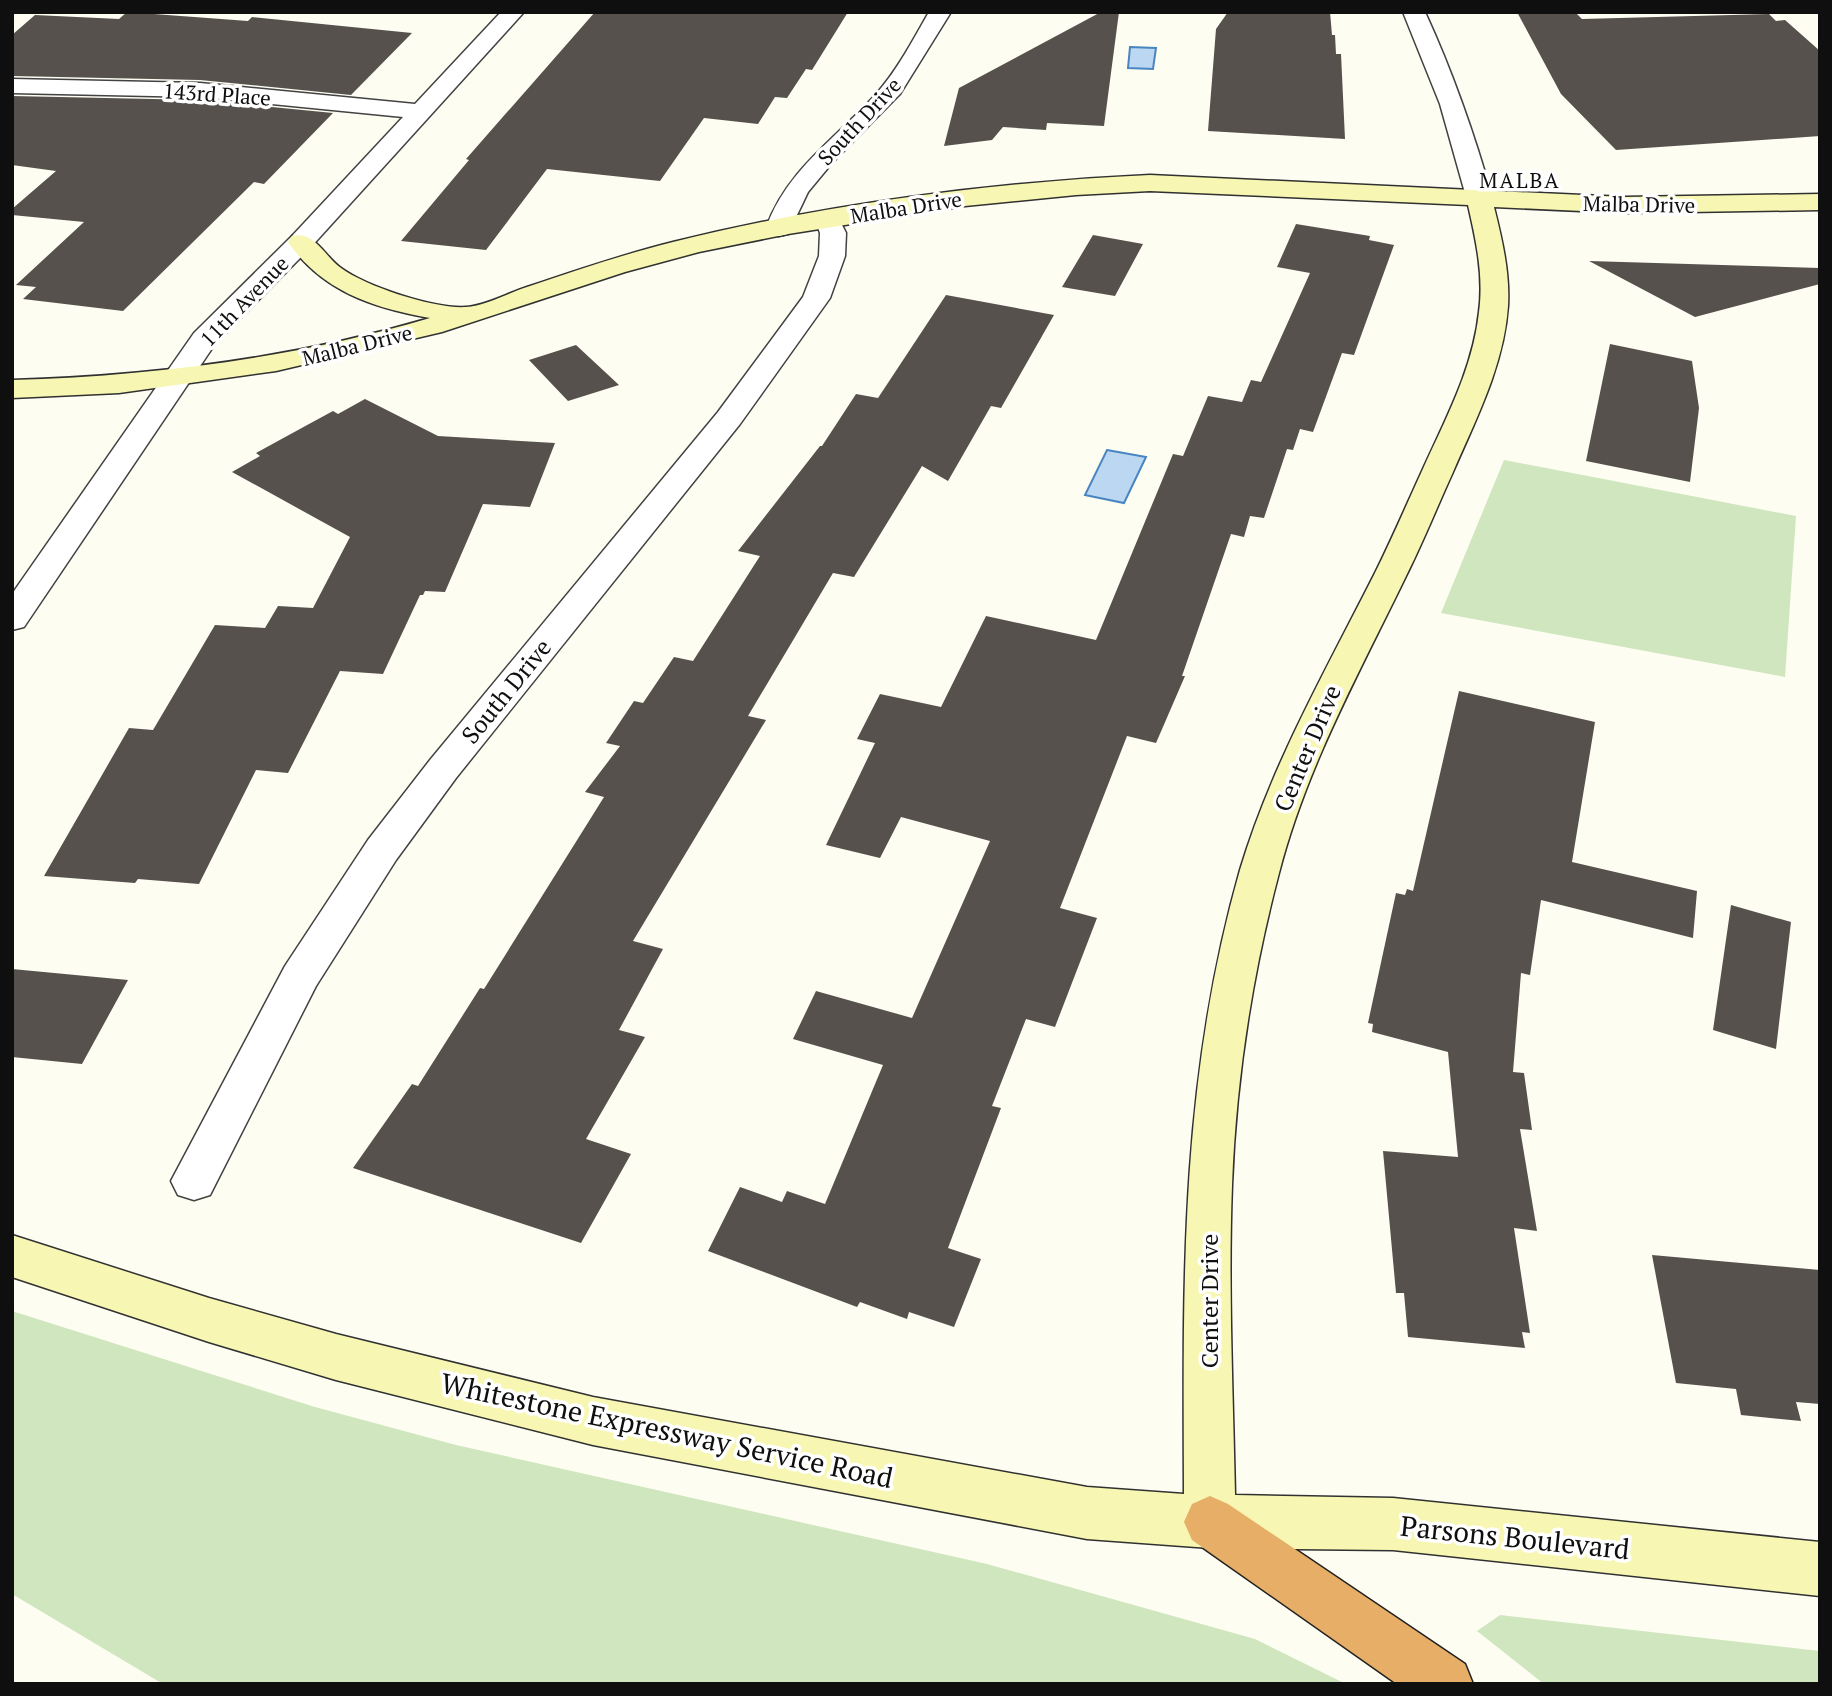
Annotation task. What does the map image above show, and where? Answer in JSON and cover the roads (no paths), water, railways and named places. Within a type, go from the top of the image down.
[{"type":"highway","points":[[1210,1522],[1445,1684]]},
{"type":"street","name":"11th Avenue","points":[[12,619],[204,339],[301,242],[513,12]]},
{"type":"street","name":"South Drive","points":[[779,228],[789,199],[812,171],[886,98],[917,54],[940,12]]},
{"type":"street","name":"Center Drive","points":[[1210,1522],[1209,1197],[1218,1076],[1237,964],[1262,864],[1291,777],[1327,697],[1395,564],[1466,407],[1483,362],[1493,321],[1492,256],[1480,200],[1457,120],[1434,55],[1414,12]]},
{"type":"street","name":"143rd Place","points":[[12,86],[96,90],[200,90],[421,112]]},
{"type":"street","name":"Malba Drive","points":[[12,389],[176,380],[313,356],[469,315],[676,250],[779,228],[975,196],[1112,184],[1267,187],[1480,200],[1625,205],[1820,202]]},
{"type":"street","name":"South Drive","points":[[194,1181],[300,977],[374,860],[443,769],[729,418],[816,298],[832,256],[833,233],[828,220]]},
{"type":"street","points":[[301,242],[317,265],[352,287],[416,307],[469,315]]},
{"type":"street","name":"Whitestone Expressway Service Road","points":[[12,1256],[209,1320],[336,1357],[593,1421],[1087,1513],[1166,1521],[1210,1522]]},
{"type":"street","name":"Parsons Boulevard","points":[[1210,1522],[1300,1520],[1395,1524],[1820,1569]]},
{"type":"water","points":[[1130,47],[1156,48],[1153,69],[1128,68]]},
{"type":"water","points":[[1107,450],[1146,457],[1124,503],[1085,495]]},
{"type":"district","name":"MALBA","points":[[1520,180]]}]
